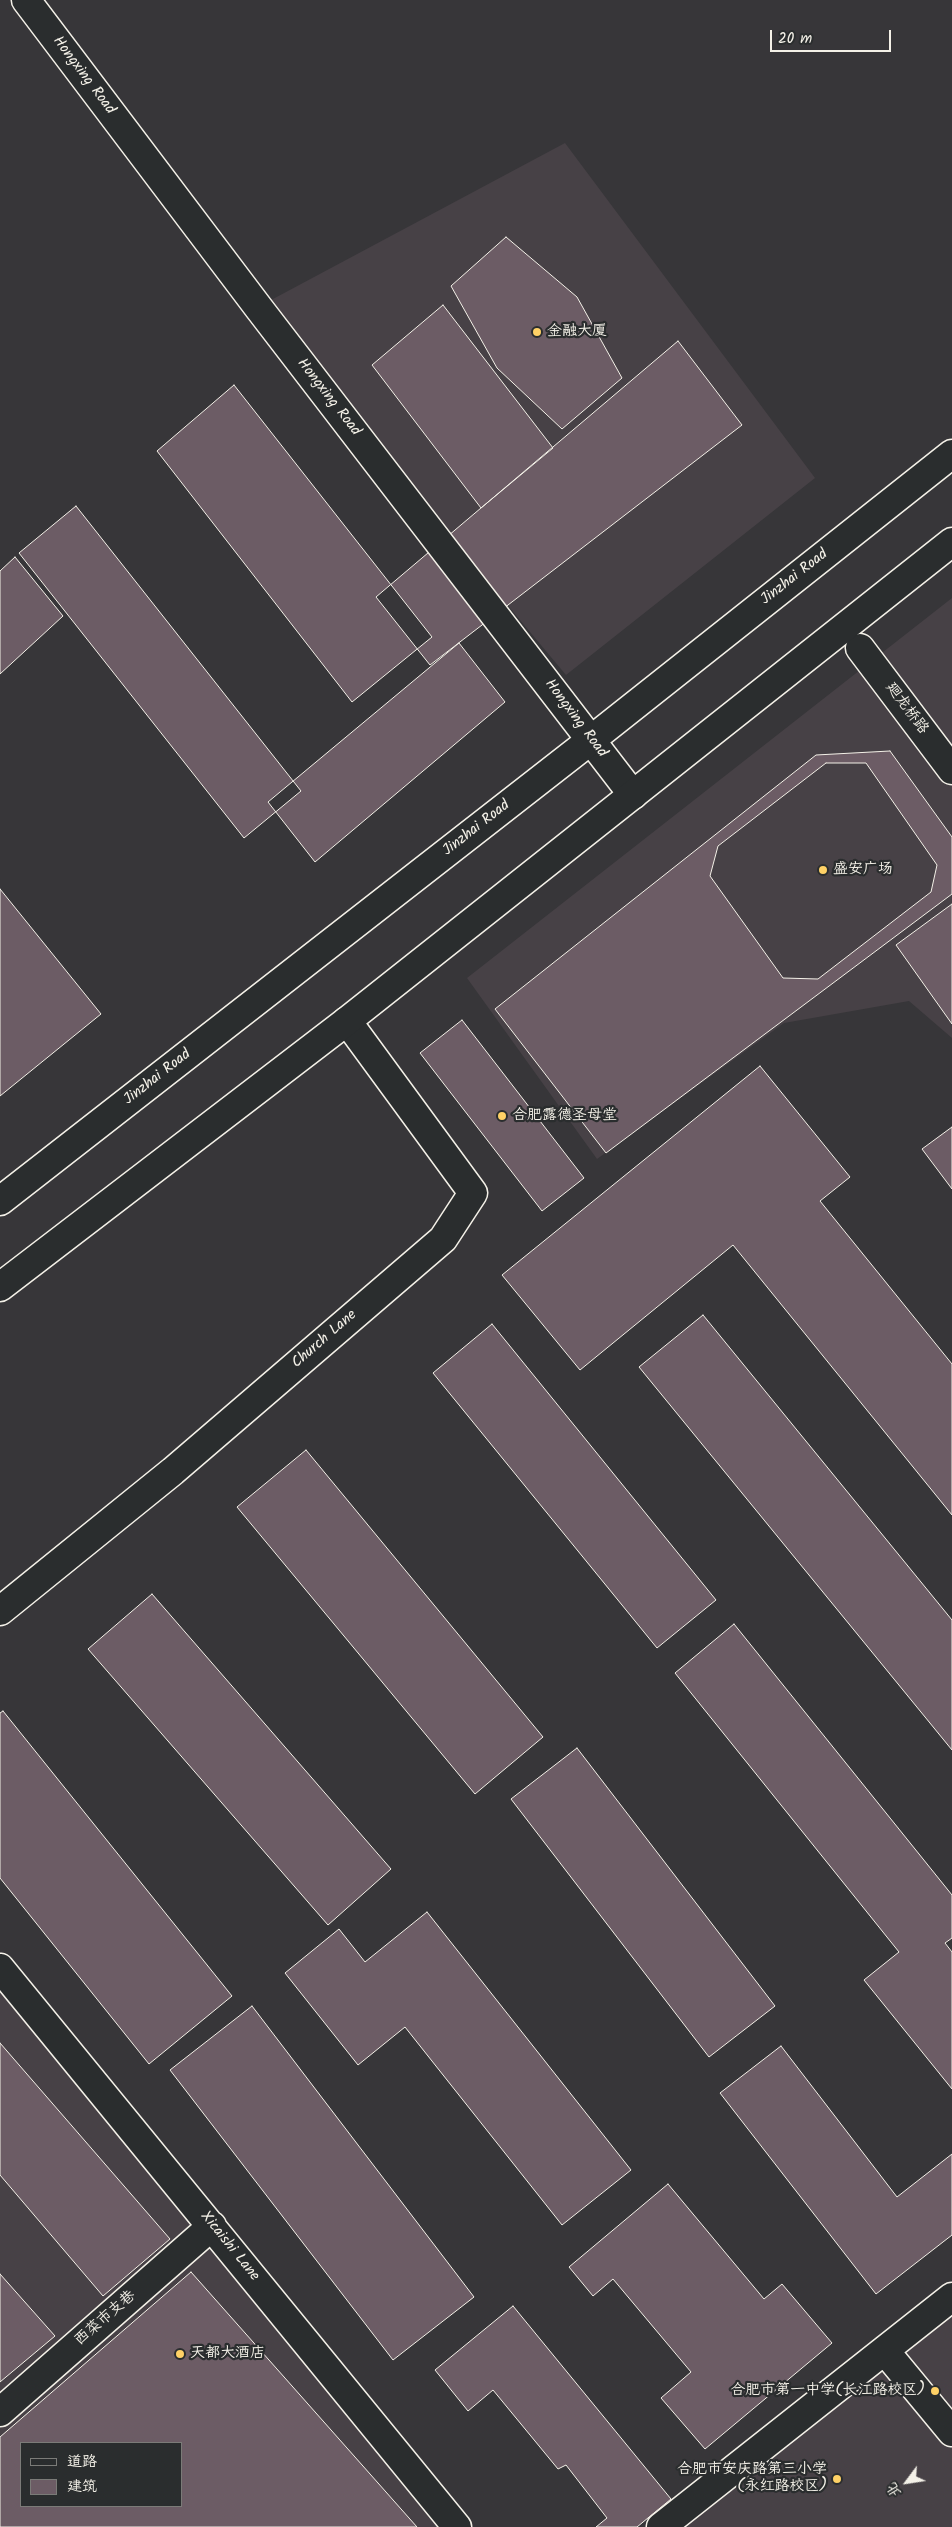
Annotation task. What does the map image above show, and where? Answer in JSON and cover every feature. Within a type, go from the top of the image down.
[{"type":"street","name":"Hongxing Road","points":[[26,0],[258,307],[633,795]]},
{"type":"street","name":"Jinzhai Road","points":[[0,1201],[591,740],[952,454]]},
{"type":"street","points":[[0,1287],[347,1020],[952,542]]},
{"type":"street","name":"廻龙桥路","points":[[860,648],[952,770]]},
{"type":"street","name":"Church Lane","points":[[0,1611],[172,1471],[443,1239],[473,1193],[347,1020]]},
{"type":"street","name":"Xicaishi Lane","points":[[5,1983],[212,2226],[457,2527]]},
{"type":"street","name":"西菜市支巷","points":[[0,2412],[212,2226]]},
{"type":"street","points":[[662,2527],[952,2297]]},
{"type":"street","points":[[884,2351],[952,2432]]},
{"type":"shaded area","points":[[565,143],[815,478],[566,675],[258,307]]},
{"type":"shaded area","points":[[952,598],[952,1038],[909,1001],[784,1023],[597,1159],[467,978]]},
{"type":"shaded area","points":[[0,1968],[457,2527],[0,2527]]},
{"type":"shaded area","name":"合肥市安庆路第三小学 (永红路校区)","points":[[952,2297],[952,2527],[661,2527]]},
{"type":"building","name":"金融大厦","points":[[506,237],[577,297],[622,378],[562,429],[497,368],[451,286]]},
{"type":"building","points":[[443,305],[553,448],[481,508],[372,365]]},
{"type":"building","points":[[678,341],[742,425],[430,665],[376,597]]},
{"type":"building","points":[[234,385],[432,637],[352,702],[157,451]]},
{"type":"building","points":[[76,506],[301,791],[244,838],[19,553]]},
{"type":"building","points":[[15,557],[63,616],[0,674],[0,571]]},
{"type":"building","points":[[459,643],[505,702],[315,862],[268,802]]},
{"type":"building","points":[[890,751],[952,837],[952,894],[606,1153],[495,1009],[816,755]]},
{"type":"building","name":"盛安广场","points":[[826,763],[866,763],[937,865],[931,892],[818,979],[783,978],[710,876],[718,846]]},
{"type":"building","points":[[0,889],[101,1014],[0,1096]]},
{"type":"building","points":[[952,904],[952,1024],[896,945]]},
{"type":"building","name":"合肥露德圣母堂","points":[[462,1020],[584,1178],[542,1211],[420,1053]]},
{"type":"building","points":[[760,1066],[850,1177],[820,1201],[952,1364],[952,1515],[733,1245],[580,1370],[502,1275]]},
{"type":"building","points":[[952,1127],[952,1189],[922,1149]]},
{"type":"building","points":[[703,1315],[952,1620],[952,1750],[639,1367]]},
{"type":"building","points":[[492,1324],[716,1600],[657,1648],[433,1373]]},
{"type":"building","points":[[306,1450],[543,1737],[475,1794],[237,1507]]},
{"type":"building","points":[[152,1594],[391,1869],[328,1925],[88,1649]]},
{"type":"building","points":[[734,1624],[952,1895],[952,1938],[945,1943],[952,1952],[952,2089],[864,1980],[899,1952],[675,1673]]},
{"type":"building","points":[[3,1711],[232,1996],[149,2064],[0,1878],[0,1713]]},
{"type":"building","points":[[577,1748],[775,2006],[709,2057],[511,1799]]},
{"type":"building","points":[[427,1912],[631,2170],[562,2225],[405,2027],[358,2065],[285,1973],[339,1929],[365,1962]]},
{"type":"building","points":[[252,2006],[474,2297],[393,2360],[170,2070]]},
{"type":"building","points":[[0,2043],[170,2239],[103,2296],[0,2175]]},
{"type":"building","points":[[781,2046],[897,2197],[952,2154],[952,2235],[876,2294],[720,2093]]},
{"type":"building","points":[[668,2184],[764,2299],[782,2284],[832,2343],[705,2449],[661,2398],[691,2372],[613,2279],[593,2296],[569,2267]]},
{"type":"building","name":"天都大酒店","points":[[191,2272],[417,2527],[0,2527],[0,2437]]},
{"type":"building","points":[[0,2274],[55,2336],[0,2382]]},
{"type":"building","points":[[513,2306],[671,2499],[637,2527],[596,2527],[607,2518],[566,2465],[558,2469],[493,2390],[468,2411],[435,2370]]},
{"type":"place","name":"金融大厦","points":[[537,332]]},
{"type":"place","name":"盛安广场","points":[[823,870]]},
{"type":"place","name":"合肥露德圣母堂","points":[[502,1116]]},
{"type":"place","name":"天都大酒店","points":[[180,2354]]},
{"type":"place","name":"合肥市第一中学(长江路校区)","points":[[935,2391]]},
{"type":"place","name":"合肥市安庆路第三小学 (永红路校区)","points":[[837,2479]]}]
